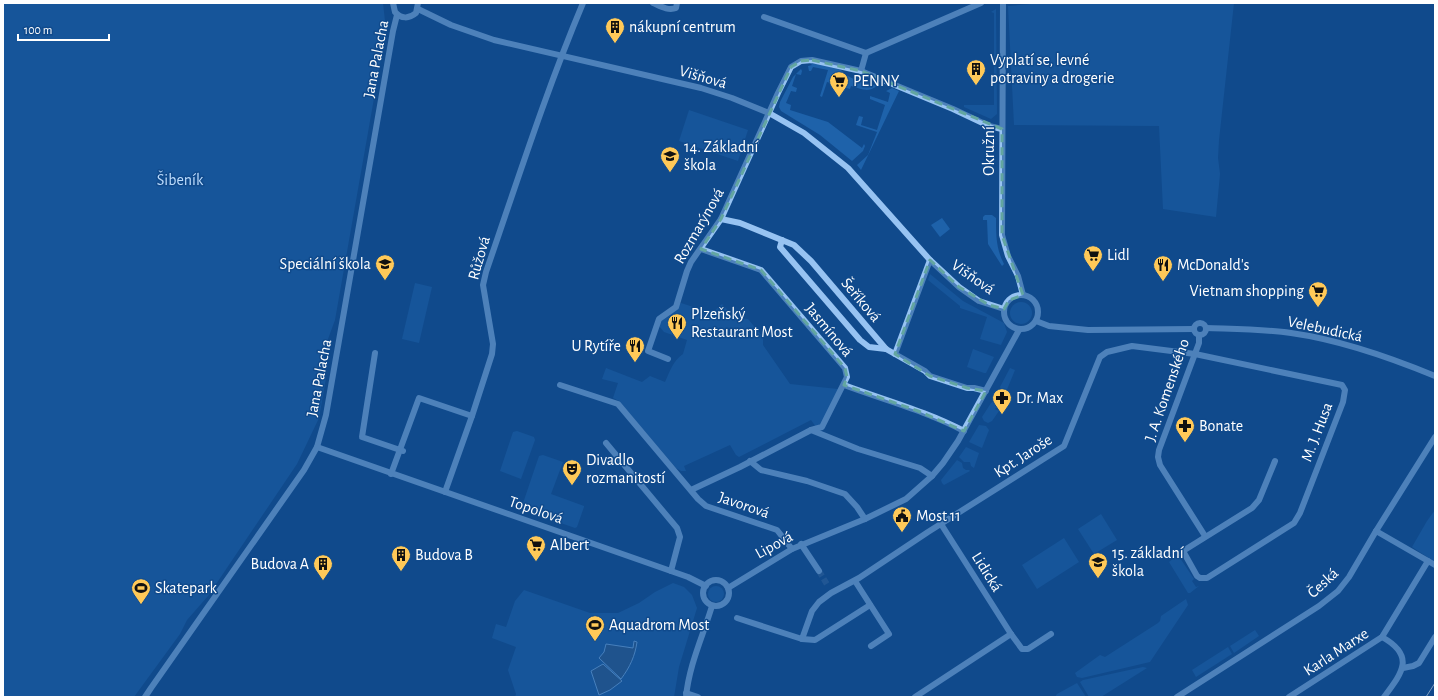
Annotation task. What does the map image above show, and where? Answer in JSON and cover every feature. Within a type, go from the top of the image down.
[{"type":"street","name":"Jana Palacha","points":[[393,3],[393,8],[397,15],[401,17],[409,17],[416,12],[418,6]]},
{"type":"street","name":"Růžová","points":[[445,492],[492,354],[493,344],[483,285],[532,139],[583,3]]},
{"type":"street","points":[[653,3],[673,9],[676,8],[677,3]]},
{"type":"street","points":[[764,17],[866,53],[981,3]]},
{"type":"street","name":"Okružní","points":[[1003,3],[1002,235],[1008,256],[1018,276],[1023,295]]},
{"type":"street","name":"Višňová","points":[[418,6],[472,33],[494,40],[701,88],[770,113],[804,133],[848,168],[930,260],[959,286],[979,301],[1004,309]]},
{"type":"street","name":"Jana Palacha","points":[[145,697],[304,470],[317,447],[326,415],[397,15]]},
{"type":"street","points":[[861,71],[866,53]]},
{"type":"street","name":"Rozmarýnová","points":[[668,359],[648,351],[658,319],[676,307],[691,262],[721,219],[792,67],[801,61],[812,60],[861,71],[953,109],[989,126],[1002,129]]},
{"type":"street","name":"Šeříková","points":[[721,219],[740,223],[794,245],[811,261],[886,349],[925,371],[930,376],[967,388],[986,391]]},
{"type":"street","points":[[782,240],[780,247],[860,340],[869,347],[886,349]]},
{"type":"street","name":"Jasmínová","points":[[691,490],[740,467],[811,430],[822,427],[847,377],[845,368],[761,270],[701,249]]},
{"type":"street","name":"Višňová","points":[[895,354],[930,260]]},
{"type":"street","points":[[1023,295],[1028,297],[1036,304],[1038,314],[1036,321],[1029,328],[1019,330],[1009,325],[1005,320],[1004,309],[1009,300],[1013,297],[1023,295]]},
{"type":"street","points":[[1036,321],[1049,326],[1088,330],[1194,329]]},
{"type":"street","points":[[1199,323],[1204,325],[1206,328],[1204,333],[1200,335],[1196,334],[1194,329],[1196,324],[1199,323]]},
{"type":"street","name":"Velebudická","points":[[1206,328],[1254,330],[1301,335],[1350,346],[1398,360],[1435,376]]},
{"type":"street","name":"Lipová","points":[[728,588],[792,548],[865,519],[906,499],[932,476],[943,463],[964,431],[1019,330]]},
{"type":"street","name":"J. A. Komenského","points":[[1200,335],[1199,344],[1159,450],[1158,457],[1160,465],[1205,536]]},
{"type":"street","name":"Kpt. Jaroše","points":[[802,639],[812,611],[819,602],[831,593],[854,581],[1064,446],[1100,357],[1107,352],[1132,346],[1195,354]]},
{"type":"street","points":[[375,353],[362,437],[401,450]]},
{"type":"street","name":"M. J. Husa","points":[[1195,354],[1342,385],[1345,390],[1343,402],[1300,513],[1294,523],[1207,578],[1200,578],[1197,576],[1183,551],[1205,536]]},
{"type":"street","name":"Javorová","points":[[560,385],[618,404],[698,499],[706,506],[777,530],[792,548]]},
{"type":"street","points":[[844,385],[947,422],[964,431]]},
{"type":"street","points":[[392,474],[419,398],[472,416]]},
{"type":"street","points":[[811,430],[858,449],[920,468],[932,476]]},
{"type":"street","name":"Česká","points":[[1177,697],[1319,606],[1340,589],[1349,577],[1435,437]]},
{"type":"street","points":[[606,443],[677,528],[680,537],[671,571]]},
{"type":"street","name":"Topolová","points":[[317,447],[688,577],[706,586]]},
{"type":"street","points":[[750,461],[760,469],[813,483],[845,494],[857,507],[865,519]]},
{"type":"street","points":[[1205,536],[1252,508],[1259,500],[1275,461]]},
{"type":"street","name":"Lidická","points":[[941,524],[1022,649],[1028,649],[1052,634]]},
{"type":"street","points":[[1376,531],[1435,565]]},
{"type":"street","points":[[801,544],[819,571]]},
{"type":"street","name":"Karla Marxe","points":[[1289,697],[1382,637],[1428,561]]},
{"type":"street","points":[[719,581],[724,583],[728,588],[728,597],[726,602],[718,606],[712,606],[707,603],[704,598],[703,590],[710,582],[719,581]]},
{"type":"street","points":[[854,581],[889,634],[871,646]]},
{"type":"street","points":[[828,586],[831,593]]},
{"type":"street","points":[[737,618],[802,639],[816,640],[870,604]]},
{"type":"street","points":[[698,697],[686,695],[694,658],[705,630],[712,606]]},
{"type":"street","points":[[915,697],[1011,634]]},
{"type":"street","points":[[1382,637],[1394,644],[1399,650],[1403,668],[1384,697]]},
{"type":"street","points":[[1403,668],[1419,663],[1435,637]]},
{"type":"highlighted area","points":[[812,60],[861,71],[1002,129],[1002,235],[1023,295],[1009,300],[1004,309],[989,305],[959,287],[930,260],[895,354],[930,376],[967,388],[986,391],[964,431],[918,411],[844,385],[847,377],[845,368],[761,270],[701,249],[721,219],[791,67],[801,61]]},
{"type":"green space","name":"Šibeník","points":[[3,3],[383,3],[386,30],[335,320],[328,339],[323,361],[326,378],[319,418],[297,464],[208,596],[187,620],[180,634],[134,697],[3,697]]},
{"type":"green space","points":[[1043,3],[1234,3],[1219,140],[1218,158],[1220,174],[1216,217],[1163,209],[1159,126],[1014,125],[1008,6]]},
{"type":"green space","points":[[996,9],[997,114],[991,119],[964,107],[964,105],[994,105],[994,13],[991,12]]},
{"type":"green space","points":[[810,63],[841,70],[848,76],[877,86],[867,90],[851,86],[850,89],[827,82],[822,97],[820,96],[828,70],[813,67],[811,71],[809,71],[808,66],[812,65]]},
{"type":"green space","points":[[801,69],[801,75],[796,74]]},
{"type":"green space","points":[[796,74],[792,86],[797,88],[796,92],[791,91],[786,103],[791,105],[790,110],[828,122],[862,148],[864,144],[865,146],[863,151],[852,161],[820,135],[781,111],[779,107],[780,102]]},
{"type":"green space","points":[[892,88],[899,91],[861,170],[857,165],[868,155],[877,132],[856,125],[859,116],[863,117],[861,125],[877,130],[885,105],[870,99],[870,96],[888,102],[890,93],[886,91]]},
{"type":"green space","points":[[689,110],[748,130],[738,161],[679,141]]},
{"type":"green space","points":[[985,215],[992,215],[996,218],[996,236],[1001,258],[1004,264],[1002,266],[988,244],[987,220],[983,220]]},
{"type":"green space","points":[[942,218],[950,229],[940,237],[931,225]]},
{"type":"green space","points":[[930,274],[963,301],[1004,323],[1007,332],[1001,345],[980,339],[987,317],[960,308],[960,306],[928,280]]},
{"type":"green space","points":[[415,283],[432,287],[419,343],[402,339]]},
{"type":"green space","points":[[1021,302],[1025,303],[1031,309],[1031,317],[1025,323],[1021,324],[1017,323],[1011,317],[1010,313],[1011,309],[1017,303]]},
{"type":"green space","points":[[681,303],[712,313],[722,304],[735,318],[748,319],[763,337],[763,345],[790,384],[838,389],[821,424],[816,427],[811,420],[739,457],[730,445],[684,466],[686,471],[681,471],[676,468],[619,401],[613,398],[618,383],[602,379],[606,368],[642,382],[650,376],[665,382],[674,363],[683,354],[687,340],[664,332],[659,326],[663,318]]},
{"type":"green space","points":[[973,349],[994,357],[986,373],[967,367]]},
{"type":"green space","points":[[1010,368],[1015,370],[1006,392],[1001,390],[1000,387]]},
{"type":"green space","points":[[994,401],[1000,404],[1001,408],[997,406],[995,409],[999,411],[992,421],[988,423],[984,421],[982,417]]},
{"type":"green space","points":[[979,425],[986,426],[989,430],[982,448],[969,442]]},
{"type":"green space","points":[[517,431],[534,437],[535,440],[521,479],[500,471],[513,432]]},
{"type":"green space","points":[[966,447],[979,453],[974,468],[971,466],[970,462],[964,462],[959,457]]},
{"type":"green space","points":[[543,455],[563,462],[551,494],[584,506],[577,527],[575,528],[521,509],[539,456]]},
{"type":"green space","points":[[957,460],[962,463],[963,468],[970,471],[944,485],[941,480]]},
{"type":"green space","points":[[1435,510],[1435,562],[1412,547]]},
{"type":"green space","points":[[1101,514],[1117,540],[1094,554],[1078,529]]},
{"type":"green space","points":[[1064,538],[1079,562],[1037,589],[1022,565]]},
{"type":"green space","points":[[1174,558],[1180,558],[1194,579],[1192,581],[1196,587],[1199,586],[1190,593],[1188,593],[1169,562]]},
{"type":"green space","name":"Aquadrom Most","points":[[673,583],[684,587],[692,595],[697,608],[679,667],[674,697],[515,697],[516,694],[508,670],[516,647],[492,638],[496,624],[506,627],[515,601],[524,590],[590,613],[618,613],[639,603],[655,592]]},
{"type":"green space","points":[[716,586],[723,591],[724,594],[719,601],[716,602],[709,597],[708,594],[713,587]]},
{"type":"green space","points":[[1186,599],[1188,605],[1150,662],[1082,678],[1077,677],[1075,673],[1100,655],[1105,657],[1158,623],[1161,616]]},
{"type":"green space","points":[[1255,630],[1259,636],[1234,653],[1230,646]]},
{"type":"green space","points":[[1228,647],[1232,654],[1196,677],[1192,670]]},
{"type":"green space","points":[[1143,667],[1147,668],[1101,697],[1089,697],[1080,682],[1083,680]]},
{"type":"green space","points":[[1077,683],[1086,697],[1055,697],[1057,694]]},
{"type":"shaded area","points":[[634,641],[637,642],[635,652],[621,679],[599,658],[604,652],[606,644],[633,648]]},
{"type":"shaded area","points":[[603,664],[622,681],[610,690],[599,695],[591,671]]},
{"type":"tunnel","points":[[819,571],[828,586]]},
{"type":"tram line","points":[[1426,697],[1435,683]]},
{"type":"place","name":"nákupní centrum","points":[[615,44]]},
{"type":"place","name":"Vyplatí se, levné potraviny a drogerie","points":[[976,86]]},
{"type":"place","name":"PENNY","points":[[839,98]]},
{"type":"place","name":"14. Základní škola","points":[[670,173]]},
{"type":"place","name":"Lidl","points":[[1093,272]]},
{"type":"place","name":"Speciální škola","points":[[385,281]]},
{"type":"place","name":"McDonald's","points":[[1163,282]]},
{"type":"place","name":"Vietnam shopping","points":[[1318,308]]},
{"type":"place","name":"Plzeňský Restaurant Most","points":[[677,340]]},
{"type":"place","name":"U Rytíře","points":[[635,363]]},
{"type":"place","name":"Dr. Max","points":[[1002,415]]},
{"type":"place","name":"Bonate","points":[[1185,443]]},
{"type":"place","name":"Divadlo rozmanitostí","points":[[572,486]]},
{"type":"place","name":"Most 11","points":[[902,533]]},
{"type":"place","name":"Albert","points":[[536,562]]},
{"type":"place","name":"Budova B","points":[[401,572]]},
{"type":"place","name":"15. základní škola","points":[[1098,579]]},
{"type":"place","name":"Budova A","points":[[323,581]]},
{"type":"place","name":"Skatepark","points":[[141,605]]},
{"type":"place","name":"Aquadrom Most","points":[[595,642]]}]
